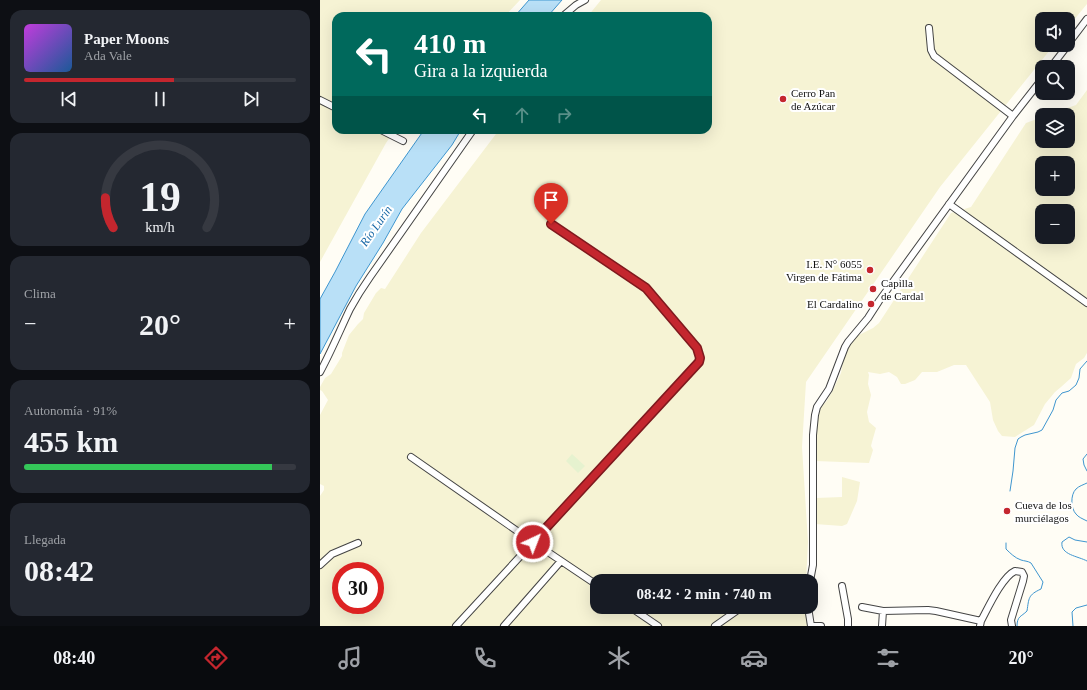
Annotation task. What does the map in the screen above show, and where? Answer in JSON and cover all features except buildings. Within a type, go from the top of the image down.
[{"type":"street","points":[[568,12],[585,0]]},
{"type":"street","points":[[1075,37],[1086,24]]},
{"type":"street","points":[[929,28],[931,50],[934,56],[1013,116]]},
{"type":"street","points":[[1056,60],[1063,52]]},
{"type":"street","points":[[811,574],[813,558],[813,435],[817,407],[829,389],[848,342],[868,318],[1035,87]]},
{"type":"street","points":[[320,100],[332,106]]},
{"type":"street","points":[[389,134],[403,141]]},
{"type":"street","points":[[320,372],[366,282],[471,134]]},
{"type":"street","points":[[949,204],[1087,303]]},
{"type":"street","points":[[456,626],[699,362],[700,358],[697,348],[646,288],[551,224]]},
{"type":"street","points":[[411,457],[590,580]]},
{"type":"street","points":[[320,565],[332,554],[358,543]]},
{"type":"street","points":[[504,626],[561,561]]},
{"type":"street","points":[[862,607],[883,611],[928,610],[943,612],[980,623],[1010,573],[1018,571],[1022,572],[1024,576],[1011,620],[1012,626]]},
{"type":"street","points":[[842,586],[848,626]]},
{"type":"street","points":[[882,626],[883,611]]},
{"type":"street","points":[[640,614],[658,626]]},
{"type":"street","points":[[715,626],[732,614]]},
{"type":"street","points":[[806,614],[810,624]]},
{"type":"street","points":[[809,614],[810,624]]},
{"type":"street","points":[[810,624],[821,626]]},
{"type":"shaded area","points":[[320,0],[520,0],[509,12],[332,12],[332,134],[392,134],[320,262]]},
{"type":"shaded area","points":[[601,0],[1087,0],[1087,4],[1075,19],[1075,12],[1035,12],[1035,52],[1048,52],[1042,60],[1035,60],[1035,69],[940,187],[806,382],[802,447],[808,542],[806,574],[590,574],[590,614],[807,614],[809,626],[320,626],[320,496],[324,490],[324,486],[320,484],[320,415],[328,400],[320,390],[320,387],[325,378],[331,374],[342,356],[349,335],[363,319],[364,313],[376,293],[381,288],[385,289],[421,233],[496,134],[712,134],[712,12],[591,12]]},
{"type":"shaded area","points":[[1087,90],[1087,353],[1084,358],[1076,364],[1071,378],[1055,392],[1045,404],[1034,425],[1015,437],[1002,436],[998,431],[993,420],[990,402],[966,365],[954,365],[937,372],[922,372],[915,380],[905,384],[901,384],[897,377],[889,372],[880,374],[868,372],[868,384],[871,395],[867,412],[869,422],[876,428],[871,446],[873,450],[869,463],[815,461],[817,416],[820,407],[826,402],[841,373],[844,356],[849,347],[857,336],[873,328],[879,323],[951,213],[971,207],[1026,123],[1035,120],[1035,148],[1075,148],[1075,108],[1068,108],[1076,105]]},
{"type":"shaded area","points":[[842,477],[860,482],[857,501],[847,524],[842,526],[815,524],[816,498],[842,497]]},
{"type":"green space","points":[[572,454],[585,466],[578,473],[566,461]]},
{"type":"water","points":[[529,0],[562,0],[552,12],[518,12]]},
{"type":"water","name":"Río Lurín","points":[[421,134],[459,134],[452,145],[402,209],[356,286],[320,354],[320,299],[365,214]]},
{"type":"waterway","points":[[1010,491],[1015,448],[1018,439],[1025,435],[1042,430],[1053,410],[1056,400],[1062,393],[1069,391],[1076,385],[1079,378],[1080,369],[1087,361]]},
{"type":"waterway","points":[[1087,454],[1083,459],[1087,471]]},
{"type":"waterway","points":[[1087,483],[1076,489],[1072,502],[1074,512],[1079,517],[1087,521]]},
{"type":"waterway","points":[[1087,542],[1075,540],[1069,537],[1062,542],[1064,550],[1087,561]]},
{"type":"waterway","points":[[1006,543],[1006,549],[1013,555],[1019,559],[1031,563],[1043,582],[1041,589],[1031,595],[1027,611],[1019,618],[1017,626]]},
{"type":"waterway","points":[[1073,626],[1072,612],[1076,608],[1087,605]]},
{"type":"place","name":"Cerro Pan de Azúcar","points":[[783,99]]},
{"type":"place","name":"I.E. N° 6055 Virgen de Fátima","points":[[870,270]]},
{"type":"place","name":"Capilla de Cardal","points":[[873,289]]},
{"type":"place","name":"El Cardalino","points":[[871,304]]},
{"type":"place","name":"Cueva de los murciélagos","points":[[1007,511]]},
{"type":"route","points":[[533,542],[699,362],[700,358],[697,348],[646,288],[551,224]]}]
